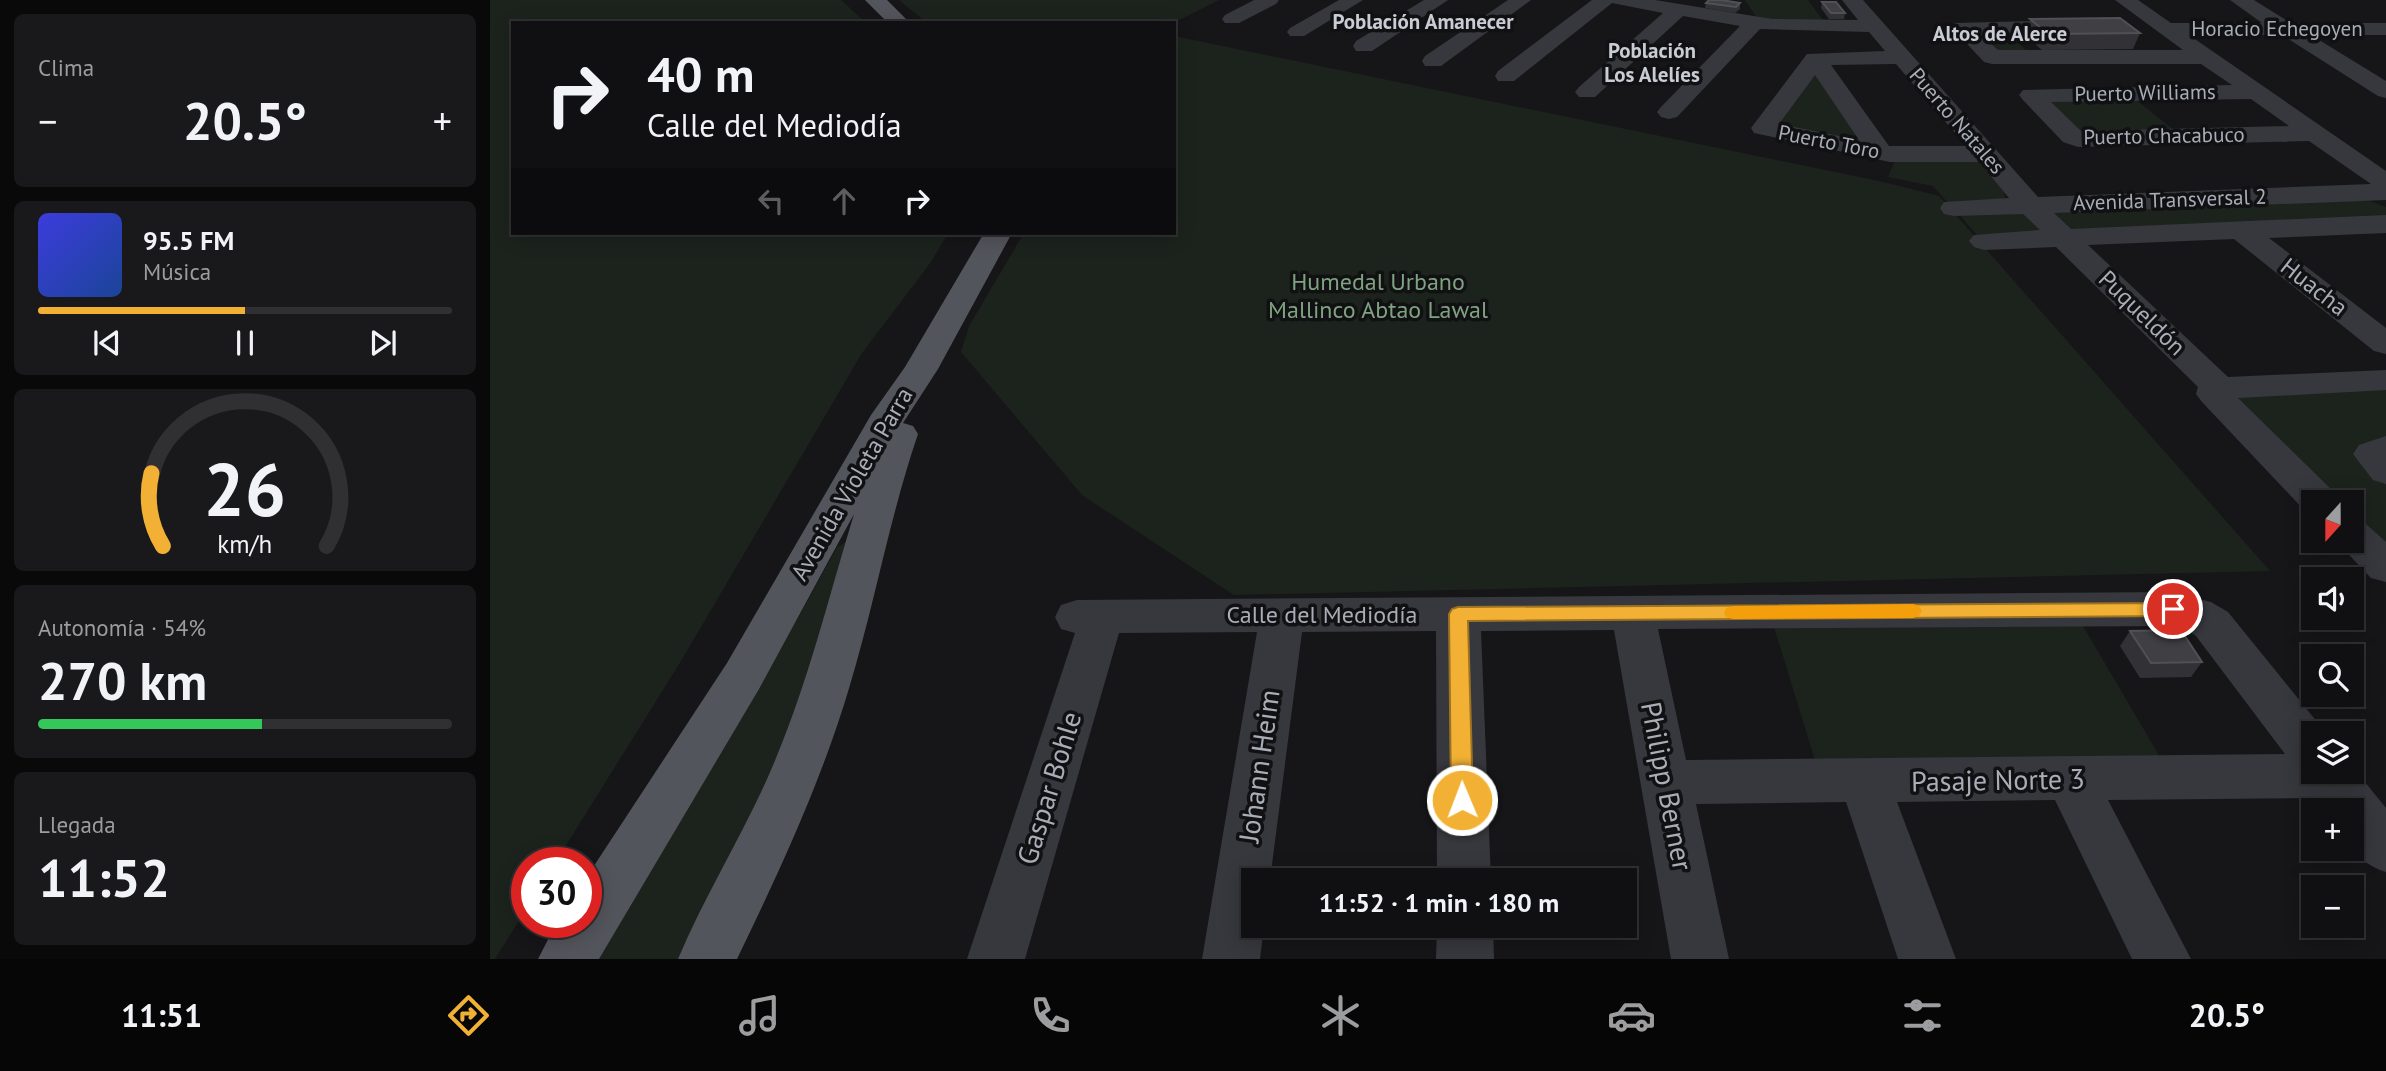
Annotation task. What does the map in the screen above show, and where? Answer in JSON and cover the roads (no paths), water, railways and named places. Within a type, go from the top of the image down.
[{"type":"main road","points":[[874,0],[898,21]]},
{"type":"main road","points":[[921,369],[997,235]]},
{"type":"main road","name":"Avenida Violeta Parra","points":[[567,959],[743,676],[889,415],[921,369]]},
{"type":"main road","name":"Avenida Violeta Parra","points":[[707,959],[764,848],[791,788],[827,686],[877,496],[921,369]]},
{"type":"street","points":[[1232,19],[1269,0]]},
{"type":"street","points":[[1297,32],[1353,0]]},
{"type":"street","points":[[1364,46],[1438,0]]},
{"type":"street","points":[[1433,61],[1521,0]]},
{"type":"street","points":[[1506,76],[1604,0]]},
{"type":"street","points":[[1619,0],[1654,3],[1678,10],[1755,22],[1874,26]]},
{"type":"street","name":"Puerto Natales","points":[[1852,0],[2030,205],[2065,238]]},
{"type":"street","points":[[2125,0],[2386,183]]},
{"type":"street","points":[[2240,0],[2386,91]]},
{"type":"street","points":[[1587,92],[1678,10]]},
{"type":"street","points":[[2358,12],[2386,28]]},
{"type":"street","points":[[1669,112],[1755,22]]},
{"type":"street","points":[[2097,26],[1962,27],[1992,57],[2208,57]]},
{"type":"street","name":"Horacio Echegoyen","points":[[2124,26],[2386,28]]},
{"type":"street","points":[[1815,59],[1901,57]]},
{"type":"street","points":[[1815,59],[1880,152]]},
{"type":"street","name":"Puerto Toro","points":[[1815,59],[1763,128],[1880,152],[1985,154]]},
{"type":"street","name":"Puerto Williams","points":[[2031,95],[2259,92]]},
{"type":"street","name":"Puerto Chacabuco","points":[[2031,95],[2072,137],[2078,139],[2315,133]]},
{"type":"street","name":"Avenida Transversal 2","points":[[1954,208],[2386,192]]},
{"type":"street","name":"Avenida Transversal 2","points":[[1984,241],[2386,224]]},
{"type":"street","name":"Huacha","points":[[2242,230],[2386,344]]},
{"type":"street","name":"Puqueldón","points":[[2065,238],[2219,388],[2213,390],[2214,394],[2308,490]]},
{"type":"street","points":[[2219,388],[2386,380]]},
{"type":"street","points":[[2364,546],[2386,567]]},
{"type":"street","name":"Calle del Mediodía","points":[[1089,617],[2173,609],[2196,614],[2212,624],[2301,738]]},
{"type":"street","name":"Philipp Berner","points":[[1633,613],[1700,959]]},
{"type":"street","points":[[1458,614],[1464,868]]},
{"type":"street","name":"Johann Heim","points":[[1230,959],[1282,615]]},
{"type":"street","name":"Gaspar Bohle","points":[[996,959],[1089,617]]},
{"type":"street","name":"Pasaje Norte 3","points":[[1666,782],[2070,779],[2301,769]]},
{"type":"street","points":[[2070,779],[2162,959]]},
{"type":"street","points":[[1864,781],[1927,959]]},
{"type":"street","points":[[2336,784],[2386,848]]},
{"type":"street","points":[[1465,938],[1465,959]]},
{"type":"district","name":"Población Amanecer","points":[[1423,22]]},
{"type":"district","name":"Altos de Alerce","points":[[2000,34]]},
{"type":"district","name":"Población Los Alelíes","points":[[1652,63]]},
{"type":"park label","name":"Humedal Urbano Mallinco Abtao Lawal","points":[[1378,296]]}]
